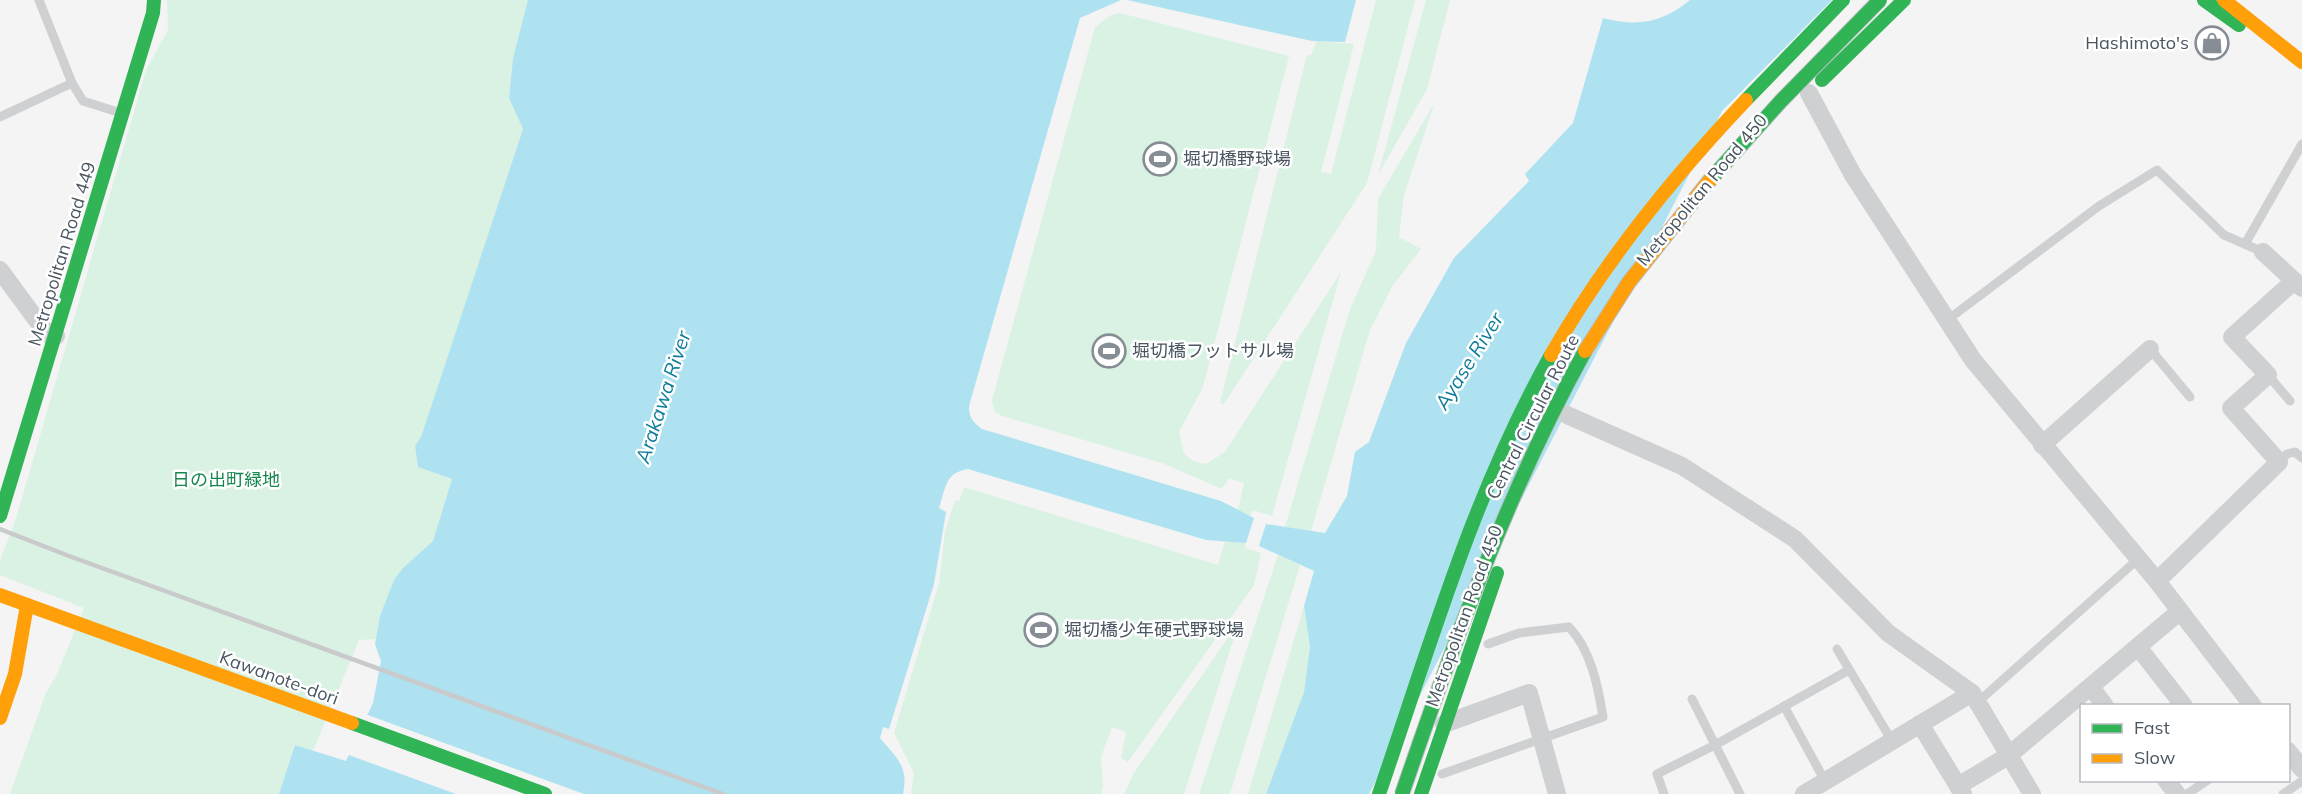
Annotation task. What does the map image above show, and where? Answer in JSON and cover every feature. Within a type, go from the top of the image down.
[{"type":"main road","name":"Central Circular Route","points":[[1379,794],[1463,542],[1493,468],[1554,348],[1611,259],[1641,219],[1729,118],[1843,0]]},
{"type":"main road","name":"Central Circular Route","points":[[1402,794],[1487,555],[1518,480],[1579,361],[1628,283],[1683,209],[1807,74],[1880,0]]},
{"type":"main road","points":[[1807,74],[1893,0]]},
{"type":"main road","points":[[1800,97],[1904,0]]},
{"type":"main road","points":[[2204,0],[2268,47],[2302,78]]},
{"type":"main road","points":[[2224,0],[2302,62]]},
{"type":"main road","points":[[2241,0],[2302,46]]},
{"type":"main road","name":"Metropolitan Road 449","points":[[0,516],[5,487],[56,336],[155,2]]},
{"type":"main road","points":[[1393,755],[1477,544],[1558,378],[1629,269],[1669,216],[1714,168],[1800,97],[1875,27]]},
{"type":"main road","name":"Metropolitan Road 450","points":[[1650,278],[1714,199]]},
{"type":"main road","name":"Metropolitan Road 450","points":[[1420,794],[1500,562],[1530,490],[1577,397]]},
{"type":"main road","name":"Kawanote-dori","points":[[0,595],[545,794]]},
{"type":"main road","points":[[0,718],[15,674],[16,618],[27,605]]},
{"type":"main road","points":[[16,618],[39,627]]},
{"type":"street","points":[[1800,97],[1973,360],[2137,560],[2157,581],[2252,704]]},
{"type":"street","points":[[2157,581],[2279,462],[2231,408],[2268,375],[2232,337],[2298,285],[2263,252]]},
{"type":"street","points":[[0,270],[46,334],[56,336]]},
{"type":"street","points":[[2042,445],[2150,349]]},
{"type":"street","points":[[1567,415],[1682,466],[1795,539],[1888,633],[1976,697],[2032,794]]},
{"type":"street","points":[[1920,724],[1961,790],[2008,756],[2179,612]]},
{"type":"street","points":[[2138,647],[2183,704]]},
{"type":"street","points":[[2091,687],[2104,704]]},
{"type":"street","points":[[1444,724],[1529,693],[1557,794]]},
{"type":"street","points":[[1804,794],[1920,724],[1976,697]]},
{"type":"street","points":[[2290,752],[2302,769]]},
{"type":"street","points":[[2168,782],[2177,794]]},
{"type":"lane","points":[[39,0],[72,83],[83,100],[123,114]]},
{"type":"lane","points":[[0,117],[72,83]]},
{"type":"lane","points":[[2245,244],[2302,144]]},
{"type":"lane","points":[[1946,321],[2099,206],[2157,170],[2224,235],[2263,252]]},
{"type":"lane","points":[[2150,349],[2190,397]]},
{"type":"lane","points":[[2268,375],[2290,401]]},
{"type":"lane","points":[[2279,462],[2287,454],[2295,453],[2302,458]]},
{"type":"lane","points":[[1976,697],[2137,560]]},
{"type":"lane","points":[[1442,774],[1603,717],[1596,679],[1577,636],[1569,627],[1519,633],[1488,644]]},
{"type":"lane","points":[[1837,649],[1892,741]]},
{"type":"lane","points":[[1664,794],[1656,774],[1715,745],[1849,670]]},
{"type":"lane","points":[[1692,699],[1740,794]]},
{"type":"lane","points":[[1784,706],[1825,781]]},
{"type":"lane","points":[[2187,794],[2205,782]]},
{"type":"lane","points":[[2283,794],[2302,782]]},
{"type":"green space","name":"日の出町緑地","points":[[167,0],[528,0],[513,58],[509,98],[523,129],[421,437],[415,446],[418,467],[452,479],[433,541],[403,568],[380,616],[376,639],[359,640],[313,751],[295,745],[279,794],[10,794],[45,695],[57,674],[84,608],[0,575],[0,560],[15,522],[146,70],[168,30]]},
{"type":"green space","points":[[1376,0],[1415,0],[1367,183],[1224,404],[1220,403],[1307,55],[1311,55],[1317,41],[1354,44],[1321,172],[1331,174]]},
{"type":"green space","points":[[1426,0],[1450,0],[1427,89],[1378,175]]},
{"type":"green space","points":[[1120,13],[1289,56],[1203,387],[1179,432],[1184,454],[1193,461],[1206,464],[1225,452],[1341,272],[1272,516],[1253,510],[1250,516],[1238,510],[1244,483],[1229,478],[1222,489],[1162,463],[1002,416],[994,411],[992,400],[1095,27],[1111,15]]},
{"type":"green space","points":[[1435,102],[1404,195],[1399,237],[1421,249],[1393,285],[1370,330],[1311,531],[1285,527],[1350,309],[1376,251],[1378,199]]},
{"type":"green space","name":"堀切橋少年硬式野球場","points":[[964,487],[1218,565],[1225,541],[1246,543],[1245,548],[1261,553],[1254,585],[1128,762],[1121,758],[1126,732],[1112,727],[1101,757],[1103,787],[1101,794],[911,794],[914,773],[894,733],[939,583],[945,532],[955,500],[959,501]]},
{"type":"green space","points":[[1278,555],[1300,565],[1230,794],[1199,794]]},
{"type":"green space","points":[[1304,606],[1310,647],[1304,692],[1266,794],[1248,794]]},
{"type":"green space","points":[[1239,622],[1184,794],[1124,794],[1134,773]]},
{"type":"water","name":"Arakawa River","points":[[528,0],[1121,0],[1080,18],[969,406],[970,414],[974,422],[982,429],[1221,501],[1254,518],[1246,543],[1206,540],[968,469],[955,474],[945,487],[939,508],[946,512],[934,584],[889,729],[883,727],[880,738],[896,757],[903,770],[903,794],[279,794],[295,745],[346,761],[373,703],[381,661],[375,644],[380,616],[394,580],[403,568],[433,541],[452,479],[418,467],[415,446],[421,437],[523,129],[509,98],[513,58]]},
{"type":"water","points":[[1127,0],[1356,0],[1345,42],[1312,41]]},
{"type":"water","name":"Ayase River","points":[[1690,0],[1832,0],[1722,111],[1369,794],[1266,794],[1304,692],[1310,647],[1304,606],[1314,571],[1259,546],[1266,524],[1325,533],[1347,496],[1355,452],[1369,442],[1406,343],[1454,258],[1529,181],[1525,174],[1573,123],[1603,18],[1627,22],[1649,21],[1669,14]]},
{"type":"pier","points":[[365,714],[584,794],[456,794],[346,754]]},
{"type":"railway","points":[[0,529],[723,794]]},
{"type":"traffic: fast","points":[[0,516],[153,13],[154,0]]},
{"type":"traffic: fast","points":[[1746,100],[1843,0]]},
{"type":"traffic: fast","points":[[1710,180],[1781,101],[1880,0]]},
{"type":"traffic: fast","points":[[1822,80],[1904,0]]},
{"type":"traffic: fast","points":[[2204,0],[2239,25]]},
{"type":"traffic: fast","points":[[1402,794],[1484,568],[1531,458],[1585,351]]},
{"type":"traffic: fast","points":[[1379,794],[1476,515],[1523,408],[1551,355]]},
{"type":"traffic: fast","points":[[1421,794],[1497,573]]},
{"type":"traffic: fast","points":[[352,723],[545,794]]},
{"type":"traffic: slow","points":[[2224,0],[2302,62]]},
{"type":"traffic: slow","points":[[1551,355],[1594,287],[1641,222],[1692,159],[1746,100]]},
{"type":"traffic: slow","points":[[1585,351],[1629,282],[1710,180]]},
{"type":"traffic: slow","points":[[0,595],[352,723]]},
{"type":"traffic: slow","points":[[0,718],[15,674],[27,605]]},
{"type":"place","name":"Hashimoto's","points":[[2212,43]]},
{"type":"place","name":"堀切橋野球場","points":[[1160,159]]},
{"type":"place","name":"堀切橋フットサル場","points":[[1109,351]]},
{"type":"place","name":"堀切橋少年硬式野球場","points":[[1041,630]]}]
